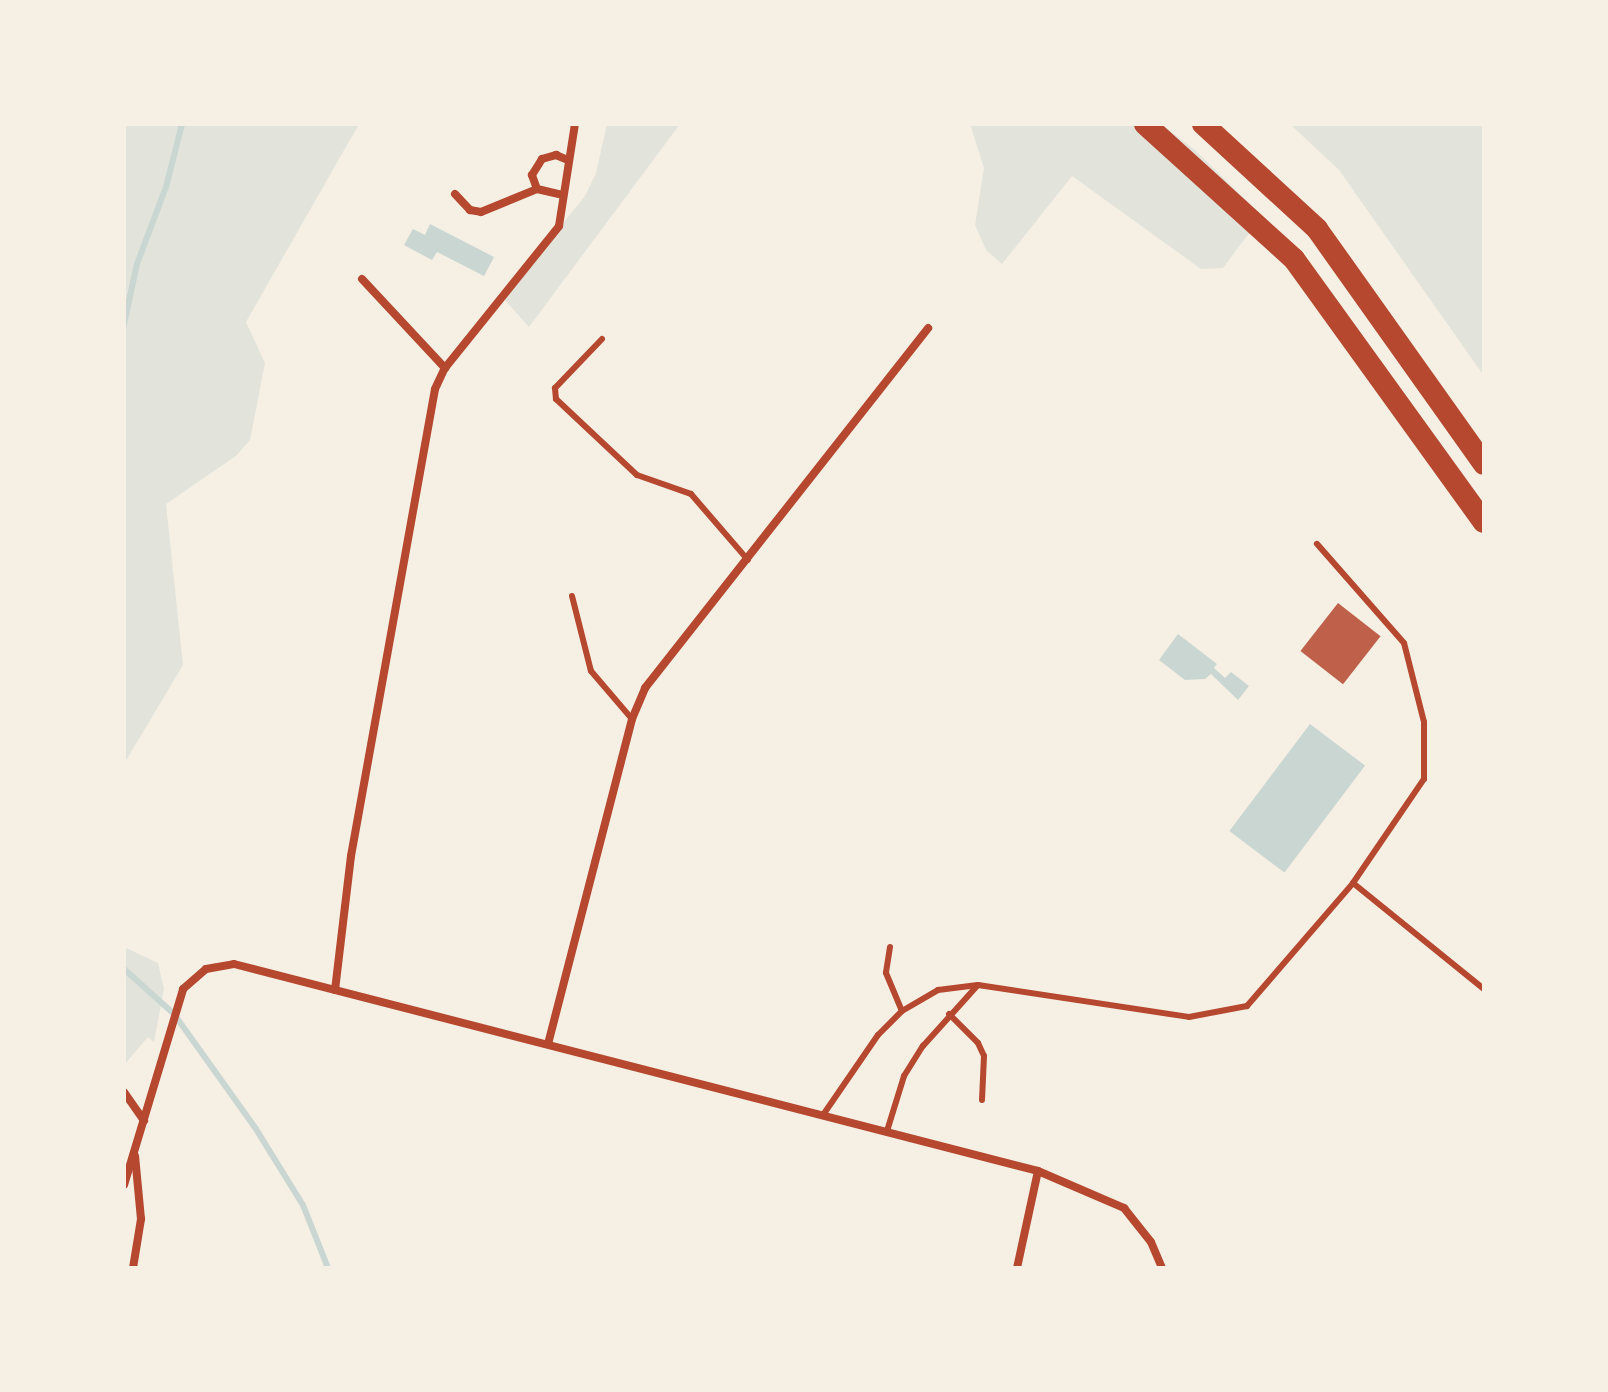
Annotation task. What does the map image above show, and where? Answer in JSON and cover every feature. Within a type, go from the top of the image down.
[{"type":"highway","points":[[1145,124],[1294,259],[1484,522]]},
{"type":"highway","points":[[1203,124],[1317,229],[1484,464]]},
{"type":"street","points":[[335,990],[351,856],[435,389],[445,368],[559,226],[575,124]]},
{"type":"street","points":[[537,189],[532,175],[542,159],[556,155],[568,160]]},
{"type":"street","points":[[455,194],[470,210],[492,212],[537,189],[562,195]]},
{"type":"street","points":[[362,279],[445,368]]},
{"type":"street","points":[[548,1044],[632,719],[645,688],[928,328]]},
{"type":"street","points":[[124,1185],[183,989],[206,969],[253,966],[335,990],[1038,1171],[1124,1208],[1143,1229],[1162,1268]]},
{"type":"street","points":[[124,1092],[144,1121]]},
{"type":"street","points":[[133,1268],[141,1219],[135,1151]]},
{"type":"street","points":[[1017,1268],[1038,1171]]},
{"type":"lane","points":[[602,339],[555,388],[556,399],[637,475],[691,494],[748,560]]},
{"type":"lane","points":[[823,1115],[865,1049],[902,1011],[938,990],[978,985],[1189,1017],[1217,1015],[1247,1006],[1353,883],[1424,779],[1424,722],[1404,643],[1317,544]]},
{"type":"lane","points":[[572,596],[591,671],[632,719]]},
{"type":"lane","points":[[1353,883],[1484,989]]},
{"type":"lane","points":[[890,947],[884,966],[902,1011]]},
{"type":"lane","points":[[887,1131],[904,1076],[949,1014],[978,985]]},
{"type":"lane","points":[[949,1014],[978,1043],[984,1056],[982,1100]]},
{"type":"shaded area","points":[[124,124],[359,124],[246,322],[265,363],[250,440],[236,456],[166,504],[183,665],[124,764]]},
{"type":"shaded area","points":[[607,124],[680,124],[529,327],[503,298],[585,196],[596,173]]},
{"type":"shaded area","points":[[970,124],[1161,124],[1195,150],[1262,216],[1223,268],[1201,269],[1072,176],[1002,264],[986,250],[975,225],[984,168]]},
{"type":"shaded area","points":[[1290,124],[1484,124],[1484,376],[1339,170]]},
{"type":"shaded area","points":[[430,224],[494,257],[484,276],[437,252],[432,260],[404,245],[413,229],[425,235]]},
{"type":"shaded area","points":[[1178,634],[1217,664],[1214,668],[1225,678],[1231,672],[1249,686],[1238,700],[1211,674],[1205,679],[1185,680],[1159,660]]},
{"type":"shaded area","points":[[1310,724],[1365,766],[1284,873],[1229,831]]},
{"type":"shaded area","points":[[124,947],[158,963],[164,989],[154,1042],[148,1037],[124,1065]]},
{"type":"building","points":[[1338,603],[1381,636],[1343,684],[1300,651]]},
{"type":"waterway","points":[[124,324],[137,264],[166,187],[182,124]]},
{"type":"waterway","points":[[124,969],[174,1014],[256,1129],[303,1205],[328,1268]]}]
